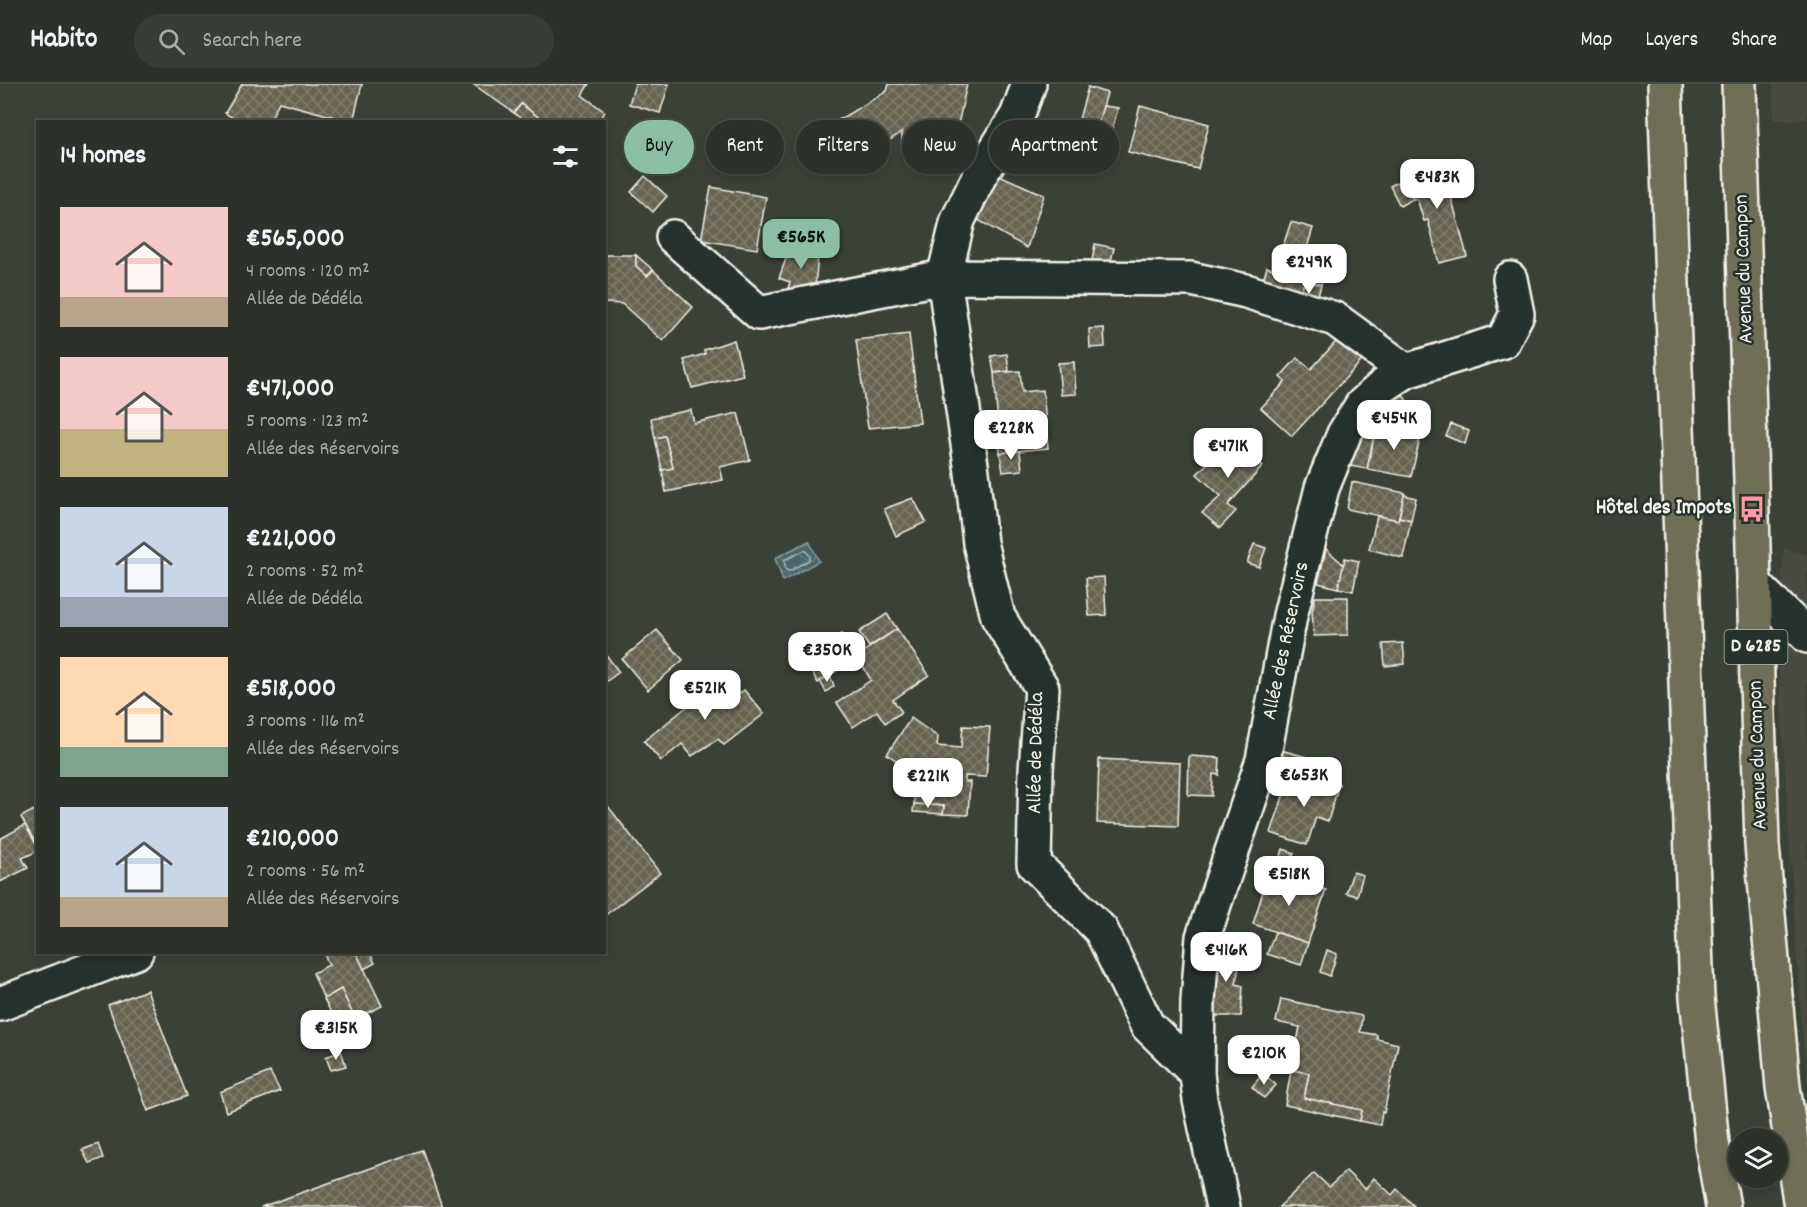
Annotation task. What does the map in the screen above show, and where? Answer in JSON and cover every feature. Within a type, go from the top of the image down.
[{"type":"main road","points":[[1665,84],[1697,997],[1712,1143],[1723,1207]]},
{"type":"main road","name":"Avenue du Campon","points":[[1740,84],[1762,845],[1783,1087],[1801,1207]]},
{"type":"street","name":"Allée de Dédéla","points":[[1029,84],[1017,116],[980,175],[958,220],[944,278],[971,460],[980,543],[998,617],[1042,688],[1036,770],[1034,864],[1101,930],[1146,1025],[1197,1074]]},
{"type":"street","points":[[673,237],[759,313],[944,278],[1191,279],[1246,291],[1335,319],[1406,371]]},
{"type":"street","name":"Allée des Réservoirs","points":[[1223,1207],[1200,1100],[1197,1074],[1198,1001],[1203,937],[1263,760],[1290,616],[1322,488],[1344,434],[1362,405],[1383,386],[1406,371],[1503,341],[1517,314],[1510,279]]},
{"type":"street","points":[[1754,584],[1807,636]]},
{"type":"street","points":[[0,1004],[131,954]]},
{"type":"shaded area","points":[[1773,84],[1807,84],[1807,119],[1774,120]]},
{"type":"shaded area","points":[[1784,548],[1807,555],[1807,1071],[1801,1023],[1777,644]]},
{"type":"water","points":[[809,541],[819,561],[783,581],[775,558]]},
{"type":"building","points":[[242,84],[362,84],[353,120],[346,120],[279,102],[270,120],[236,120],[225,113]]},
{"type":"building","points":[[473,84],[589,84],[582,95],[605,112],[599,120],[542,120],[521,104],[514,113]]},
{"type":"building","points":[[635,84],[669,84],[660,113],[629,104]]},
{"type":"building","points":[[889,84],[967,84],[959,120],[902,120],[902,132],[890,140],[890,120],[838,120],[887,91]]},
{"type":"building","points":[[1088,87],[1107,93],[1099,120],[1079,120]]},
{"type":"building","points":[[521,104],[542,120],[523,120],[514,113]]},
{"type":"building","points":[[1103,106],[1118,108],[1115,120],[1099,120]]},
{"type":"building","points":[[1140,106],[1209,124],[1198,169],[1128,152]]},
{"type":"building","points":[[1442,163],[1467,256],[1439,263],[1428,220],[1424,221],[1417,199],[1413,199],[1400,173]]},
{"type":"building","points":[[997,174],[1044,195],[1027,248],[978,220]]},
{"type":"building","points":[[645,176],[667,196],[653,212],[631,192]]},
{"type":"building","points":[[1403,179],[1413,199],[1400,206],[1390,186]]},
{"type":"building","points":[[711,187],[766,197],[757,249],[701,240]]},
{"type":"building","points":[[1291,222],[1313,228],[1306,251],[1329,257],[1321,285],[1305,280],[1297,305],[1259,294],[1267,267],[1275,270]]},
{"type":"building","points":[[793,239],[819,246],[814,297],[789,302],[787,291],[790,282],[779,278]]},
{"type":"building","points":[[1095,244],[1114,248],[1110,265],[1092,261]]},
{"type":"building","points":[[606,255],[636,255],[636,266],[647,276],[653,270],[693,307],[663,341],[622,304],[606,303]]},
{"type":"building","points":[[636,255],[653,270],[647,276],[636,266]]},
{"type":"building","points":[[1305,280],[1321,285],[1314,311],[1297,305]]},
{"type":"building","points":[[1104,328],[1105,347],[1090,348],[1089,329]]},
{"type":"building","points":[[909,334],[920,423],[868,428],[856,340]]},
{"type":"building","points":[[1343,334],[1367,355],[1292,436],[1261,408],[1285,382],[1280,377],[1297,358],[1311,369]]},
{"type":"building","points":[[734,340],[743,375],[692,388],[684,360],[705,354],[704,350]]},
{"type":"building","points":[[1007,354],[1009,371],[994,373],[991,356]]},
{"type":"building","points":[[1074,362],[1076,394],[1061,395],[1058,363]]},
{"type":"building","points":[[1020,371],[1022,392],[1043,390],[1048,448],[1000,453],[994,373]]},
{"type":"building","points":[[1401,392],[1409,404],[1394,415],[1385,403]]},
{"type":"building","points":[[691,410],[694,423],[738,413],[750,460],[720,467],[723,480],[666,492],[662,470],[673,468],[665,436],[655,438],[651,418]]},
{"type":"building","points":[[1451,424],[1469,431],[1465,444],[1446,436]]},
{"type":"building","points":[[1377,425],[1421,434],[1411,477],[1367,469]]},
{"type":"building","points":[[1358,432],[1374,435],[1367,469],[1343,465]]},
{"type":"building","points":[[665,436],[673,468],[662,470],[655,438]]},
{"type":"building","points":[[1233,438],[1263,466],[1228,505],[1236,511],[1220,528],[1202,513],[1221,496],[1197,474]]},
{"type":"building","points":[[1020,451],[1022,470],[1003,472],[1000,453]]},
{"type":"building","points":[[1352,482],[1405,493],[1398,520],[1347,509]]},
{"type":"building","points":[[1404,495],[1416,498],[1411,520],[1399,517]]},
{"type":"building","points":[[913,498],[926,522],[896,536],[884,509]]},
{"type":"building","points":[[1377,516],[1411,520],[1403,558],[1369,549]]},
{"type":"building","points":[[1254,544],[1266,548],[1259,567],[1247,563]]},
{"type":"building","points":[[1326,549],[1344,565],[1338,588],[1318,583]]},
{"type":"building","points":[[1345,558],[1359,561],[1353,591],[1338,588]]},
{"type":"building","points":[[1104,577],[1106,615],[1089,616],[1086,578]]},
{"type":"building","points":[[1315,597],[1348,597],[1348,635],[1314,636],[1312,612]]},
{"type":"building","points":[[887,614],[897,629],[869,647],[859,632]]},
{"type":"building","points":[[897,629],[929,675],[893,700],[902,712],[885,723],[877,711],[853,727],[837,703],[871,680],[857,656]]},
{"type":"building","points":[[657,630],[683,660],[648,690],[622,659]]},
{"type":"building","points":[[842,634],[853,651],[842,657],[833,640]]},
{"type":"building","points":[[833,640],[847,665],[838,670],[824,644]]},
{"type":"building","points":[[1403,643],[1405,664],[1385,666],[1383,644]]},
{"type":"building","points":[[824,644],[838,670],[818,683],[802,655]]},
{"type":"building","points":[[606,655],[619,672],[606,682]]},
{"type":"building","points":[[830,675],[834,686],[826,692],[820,681]]},
{"type":"building","points":[[714,677],[731,701],[744,690],[764,714],[724,745],[718,739],[692,756],[682,744],[661,761],[644,741],[689,705],[685,700]]},
{"type":"building","points":[[911,718],[938,737],[937,746],[961,748],[963,726],[990,727],[986,777],[965,776],[965,782],[970,782],[968,815],[943,814],[944,806],[914,804],[915,780],[918,780],[918,775],[887,754]]},
{"type":"building","points":[[1277,749],[1314,759],[1309,774],[1272,763]]},
{"type":"building","points":[[1189,756],[1220,758],[1219,775],[1213,774],[1212,796],[1188,795]]},
{"type":"building","points":[[1099,759],[1180,763],[1178,826],[1097,823]]},
{"type":"building","points":[[1290,775],[1313,783],[1315,776],[1339,784],[1328,821],[1316,817],[1307,845],[1271,833]]},
{"type":"building","points":[[606,804],[660,873],[606,914]]},
{"type":"building","points":[[914,804],[944,806],[943,814],[913,812]]},
{"type":"building","points":[[36,809],[36,844],[21,817]]},
{"type":"building","points":[[25,825],[36,844],[36,852],[22,858],[28,868],[0,882],[0,839]]},
{"type":"building","points":[[1283,849],[1294,853],[1289,870],[1278,866]]},
{"type":"building","points":[[1269,872],[1326,890],[1308,943],[1253,924]]},
{"type":"building","points":[[1353,872],[1363,875],[1357,896],[1346,893]]},
{"type":"building","points":[[1275,932],[1308,943],[1301,965],[1267,954]]},
{"type":"building","points":[[1236,939],[1236,946],[1213,949],[1216,941]]},
{"type":"building","points":[[1242,946],[1236,984],[1243,986],[1241,1016],[1210,1016],[1213,949]]},
{"type":"building","points":[[1327,950],[1337,954],[1330,976],[1320,972]]},
{"type":"building","points":[[324,954],[357,954],[382,1006],[355,1019],[341,989],[324,999],[313,973],[329,965]]},
{"type":"building","points":[[357,954],[370,954],[375,963],[364,969]]},
{"type":"building","points":[[341,989],[355,1019],[339,1028],[324,999]]},
{"type":"building","points":[[147,990],[187,1096],[148,1111],[108,1005]]},
{"type":"building","points":[[1281,999],[1362,1016],[1360,1032],[1377,1035],[1377,1039],[1398,1044],[1380,1125],[1360,1121],[1362,1110],[1304,1098],[1309,1073],[1291,1070],[1300,1027],[1276,1022]]},
{"type":"building","points":[[341,1051],[346,1066],[331,1070],[326,1057]]},
{"type":"building","points":[[1291,1070],[1309,1073],[1304,1098],[1362,1110],[1360,1121],[1285,1105]]},
{"type":"building","points":[[270,1072],[280,1091],[226,1112],[220,1092]]},
{"type":"building","points":[[1263,1073],[1276,1085],[1264,1098],[1252,1087]]},
{"type":"building","points":[[98,1144],[103,1158],[89,1163],[82,1150]]},
{"type":"building","points":[[422,1150],[442,1207],[261,1207]]},
{"type":"building","points":[[1346,1171],[1365,1189],[1374,1178],[1392,1195],[1397,1189],[1415,1207],[1279,1207],[1314,1173],[1329,1187]]},
{"type":"place","name":"Hôtel des Impots","points":[[1752,509]]}]
